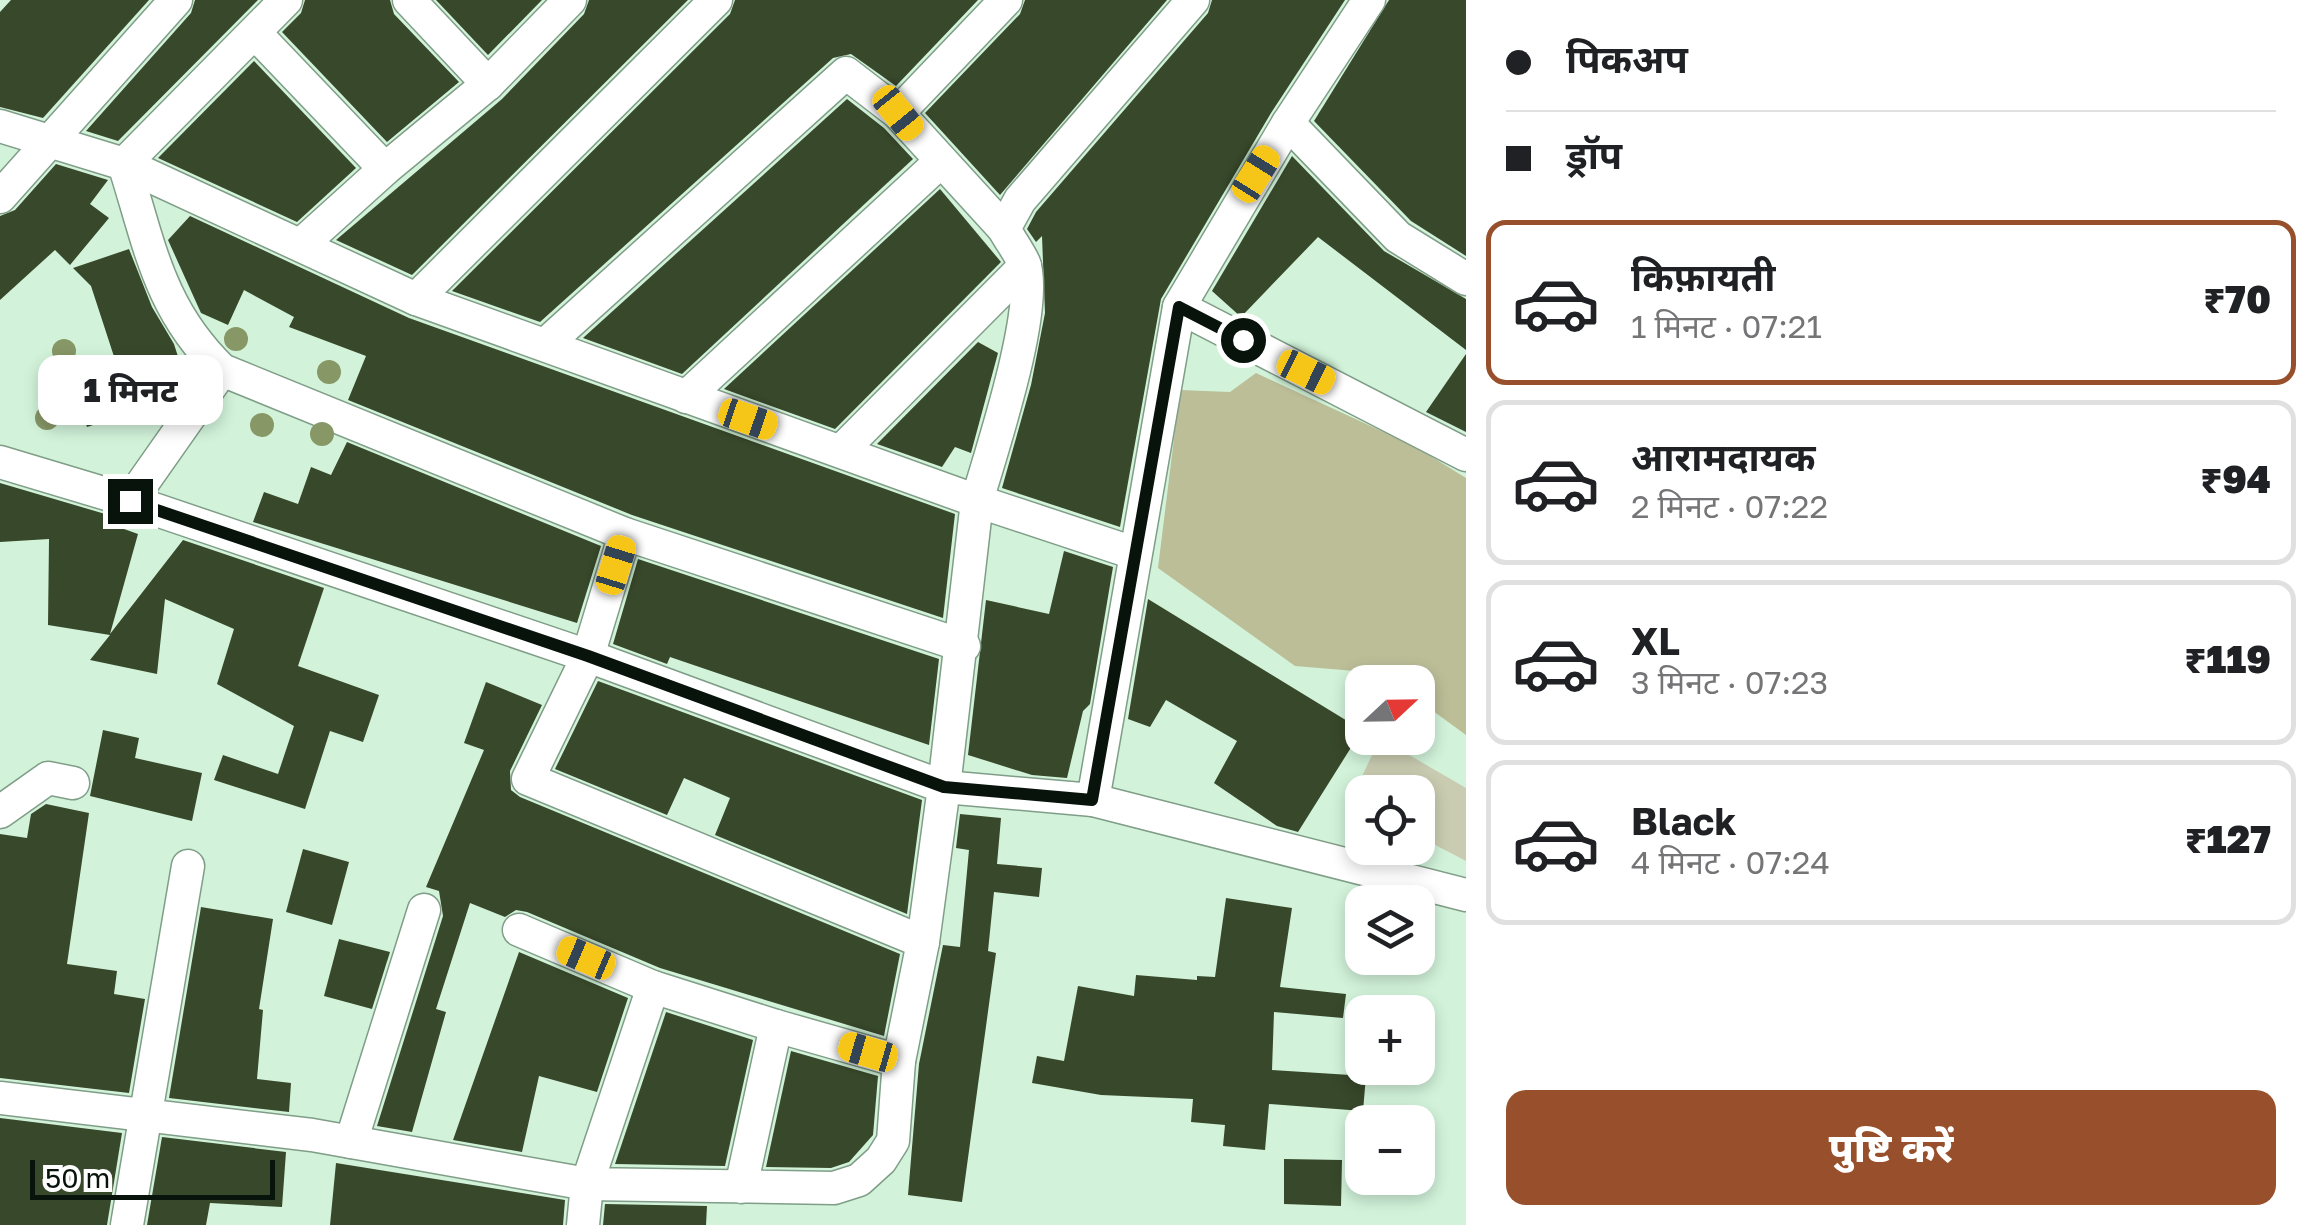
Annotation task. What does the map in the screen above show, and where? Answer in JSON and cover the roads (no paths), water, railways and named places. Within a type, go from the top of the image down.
[{"type":"street","points":[[0,197],[176,0]]},
{"type":"street","points":[[124,164],[286,0]]},
{"type":"street","points":[[409,0],[488,84]]},
{"type":"street","points":[[302,243],[488,84],[570,0]]},
{"type":"street","points":[[416,299],[716,0]]},
{"type":"street","points":[[898,113],[1006,0]]},
{"type":"street","points":[[1004,229],[1020,200],[1192,0]]},
{"type":"street","points":[[1092,800],[1179,307],[1288,123],[1369,0]]},
{"type":"street","points":[[256,34],[385,169]]},
{"type":"street","points":[[0,1098],[351,1142],[587,1184],[834,1188],[859,1180],[881,1160],[892,1142],[899,1060],[923,942],[964,646],[978,501],[1019,345],[1025,266],[1004,229],[939,163],[898,113],[846,73],[546,344]]},
{"type":"street","points":[[1288,123],[1398,236],[1466,280]]},
{"type":"street","points":[[0,126],[124,164],[416,299],[686,398],[1134,553]]},
{"type":"street","points":[[686,398],[939,163]]},
{"type":"street","points":[[124,164],[166,300],[180,324],[222,370],[625,534],[964,646]]},
{"type":"street","points":[[841,451],[1025,266]]},
{"type":"street","points":[[1179,307],[1466,454]]},
{"type":"street","points":[[130,501],[222,370]]},
{"type":"street","points":[[0,462],[130,501],[588,656],[944,787],[1092,800],[1466,895]]},
{"type":"street","points":[[625,534],[588,656],[528,779],[923,942]]},
{"type":"street","points":[[0,812],[48,778],[74,782]]},
{"type":"street","points":[[127,1225],[188,866]]},
{"type":"street","points":[[351,1142],[424,910]]},
{"type":"street","points":[[519,930],[653,986],[899,1060]]},
{"type":"street","points":[[583,1225],[587,1184],[653,986]]},
{"type":"street","points":[[741,1187],[776,1026]]}]
